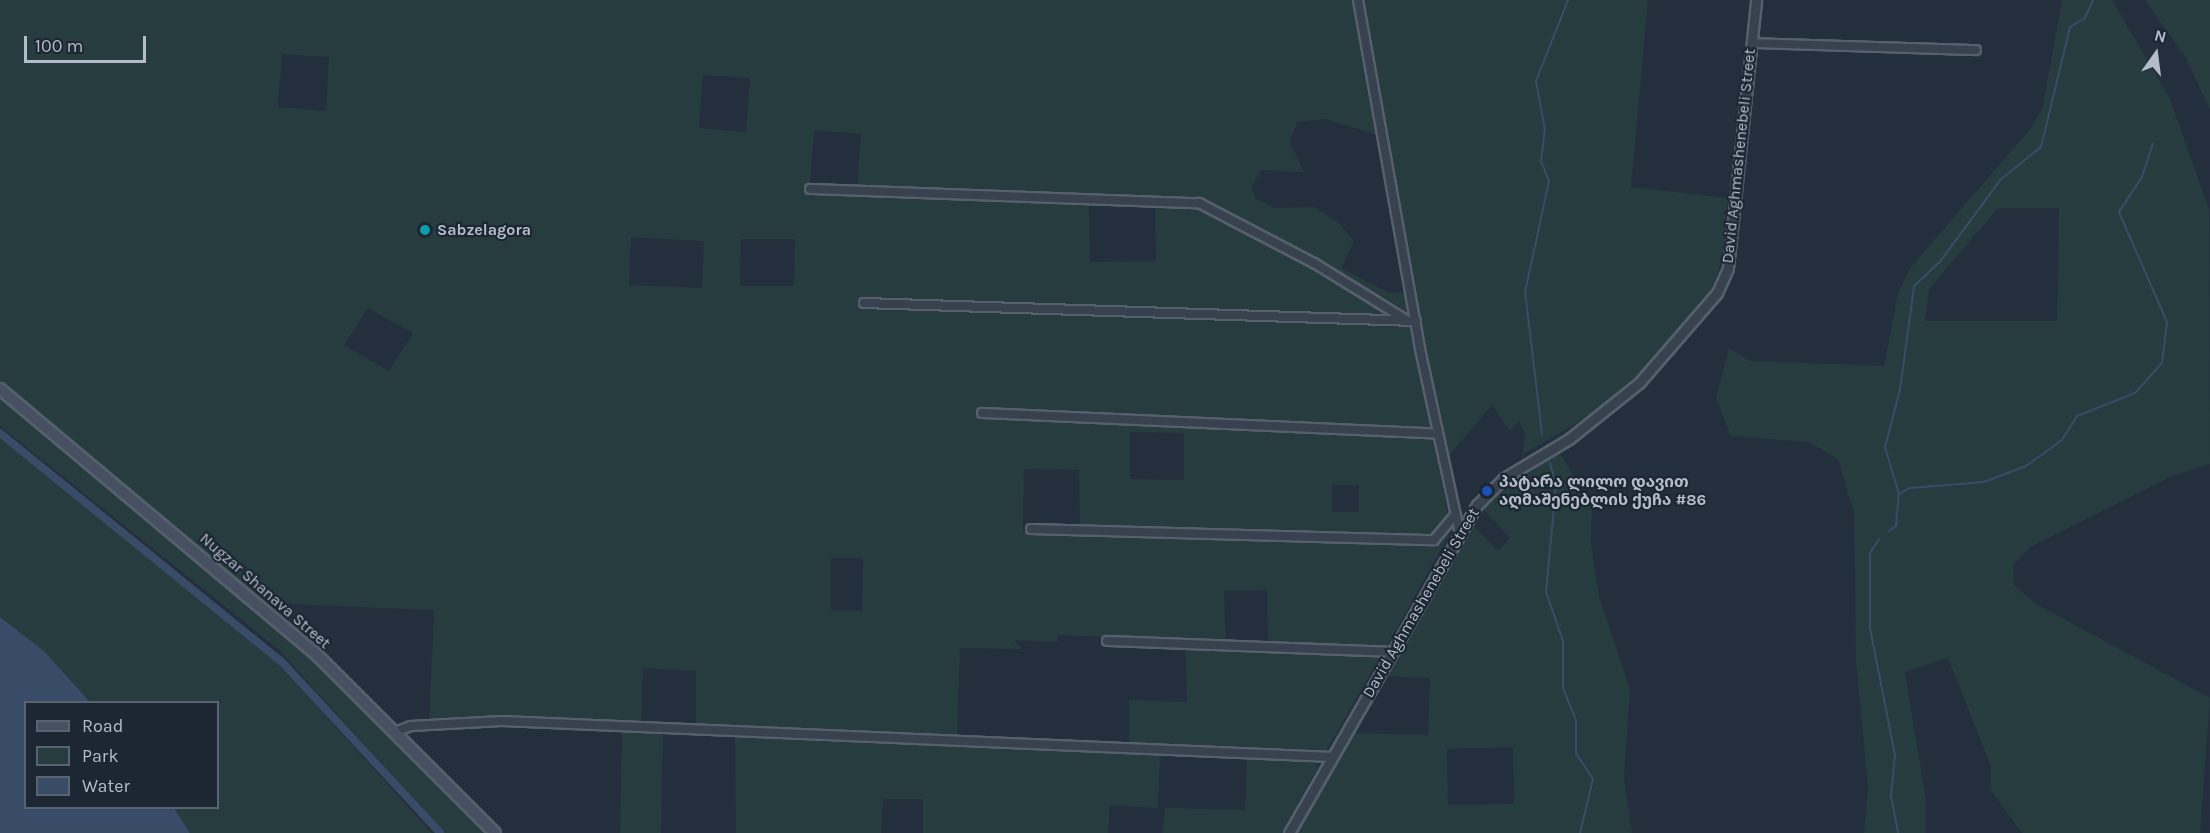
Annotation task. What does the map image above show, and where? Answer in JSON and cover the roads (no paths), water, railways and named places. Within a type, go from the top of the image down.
[{"type":"main road","name":"Nugzar Shanava Street","points":[[0,389],[318,656],[495,833]]},
{"type":"street","points":[[1358,0],[1412,321],[1460,534]]},
{"type":"street","name":"David Aghmashenebeli Street","points":[[1289,833],[1460,534],[1504,478],[1569,439],[1639,383],[1717,293],[1728,268],[1756,0]]},
{"type":"street","points":[[1752,43],[1976,50]]},
{"type":"street","points":[[810,189],[1199,203],[1314,262],[1412,321]]},
{"type":"street","points":[[864,303],[1412,321]]},
{"type":"street","points":[[982,413],[1437,434]]},
{"type":"street","points":[[1031,529],[1434,540],[1455,515]]},
{"type":"street","points":[[1107,641],[1391,652]]},
{"type":"street","points":[[395,732],[411,726],[502,721],[1332,757]]},
{"type":"water","points":[[0,617],[44,651],[89,701],[24,701],[24,809],[175,809],[190,833],[0,833]]},
{"type":"waterway","points":[[1542,434],[1525,292],[1549,181],[1541,161],[1545,130],[1536,81],[1568,0]]},
{"type":"waterway","points":[[1899,494],[1885,447],[1900,390],[1914,286],[1939,263],[2001,179],[2041,147],[2070,27],[2085,18],[2093,0]]},
{"type":"waterway","points":[[1889,531],[1896,526],[1899,494],[1910,488],[1984,482],[2026,466],[2062,440],[2077,416],[2135,393],[2162,363],[2167,322],[2119,212],[2142,177],[2153,144]]},
{"type":"waterway","points":[[0,433],[281,661],[440,833]]},
{"type":"waterway","points":[[1550,463],[1556,486],[1546,592],[1563,641],[1563,688],[1576,720],[1576,753],[1593,779],[1580,833]]},
{"type":"waterway","points":[[1879,539],[1870,553],[1870,628],[1895,755],[1891,796],[1898,833]]},
{"type":"place","name":"Sabzelagora","points":[[425,230]]},
{"type":"place","name":"პატარა ლილო დავით აღმაშენებლის ქუჩა #86","points":[[1487,491]]}]
